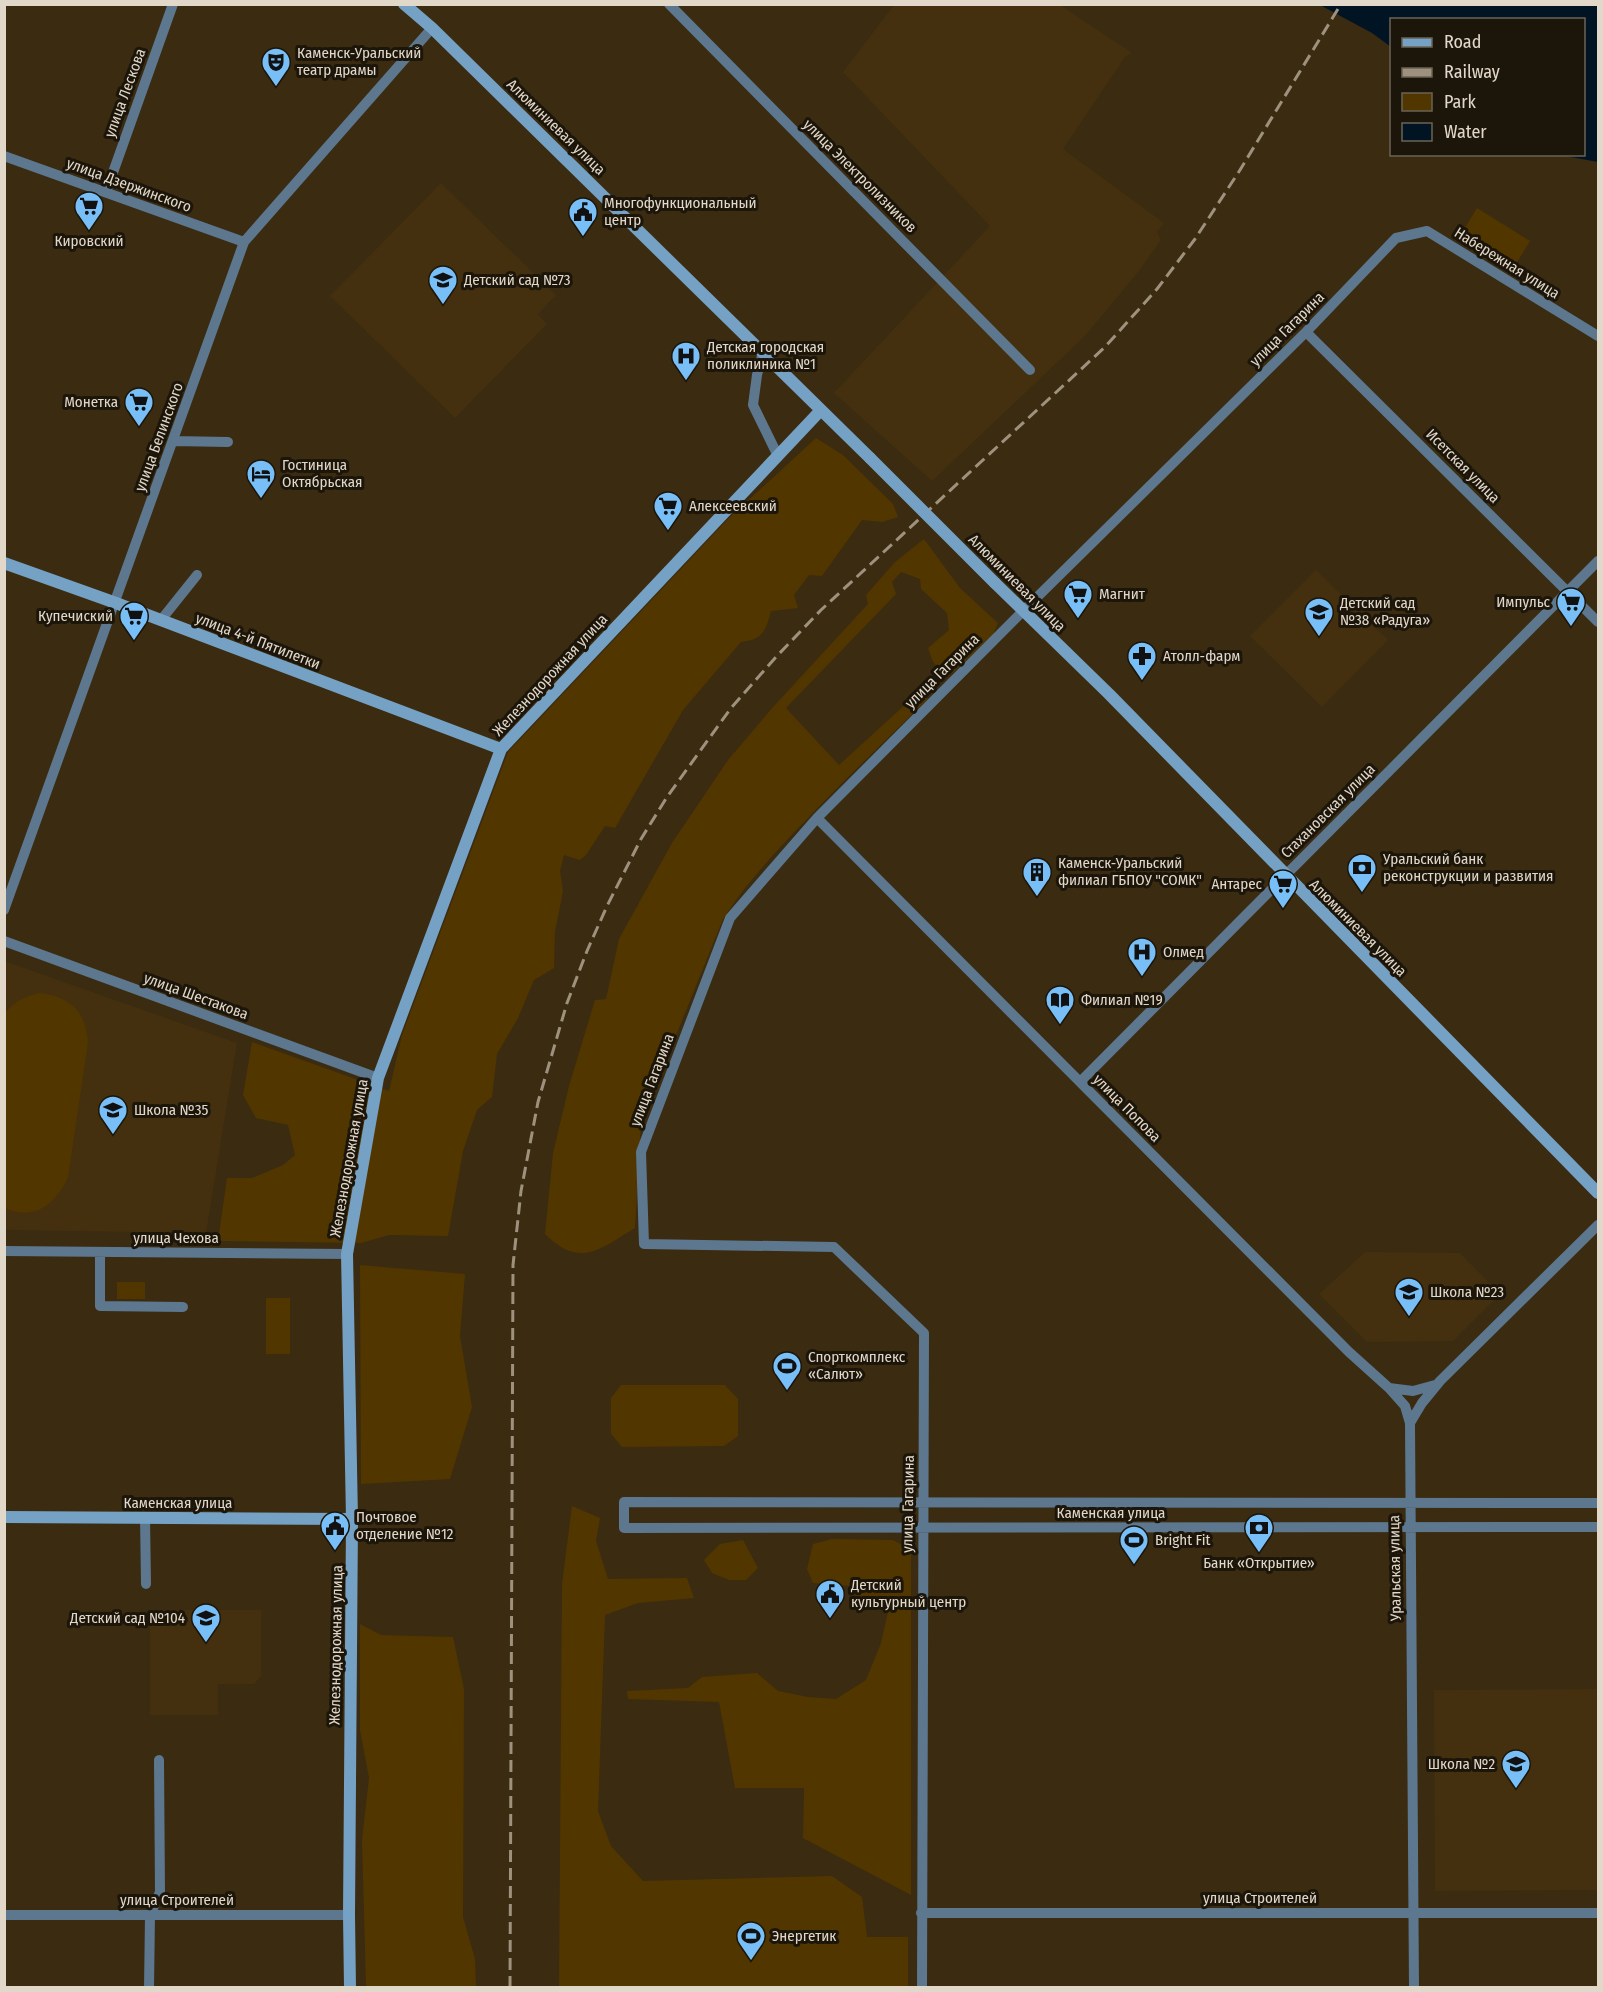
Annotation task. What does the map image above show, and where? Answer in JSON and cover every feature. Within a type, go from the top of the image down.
[{"type":"street","name":"улица Лескова","points":[[105,192],[173,4]]},
{"type":"street","name":"Алюминиевая улица","points":[[404,4],[432,28],[1109,694],[1599,1192]]},
{"type":"street","name":"улица Электролизников","points":[[669,4],[1030,370]]},
{"type":"street","name":"улица Белинского","points":[[4,910],[244,242],[432,28]]},
{"type":"street","name":"улица Дзержинского","points":[[4,156],[244,242]]},
{"type":"street","name":"Набережная улица","points":[[1396,238],[1427,231],[1599,336]]},
{"type":"street","name":"улица Гагарина","points":[[922,1988],[924,1333],[834,1247],[644,1244],[641,1152],[730,918],[817,818],[1306,332],[1396,238]]},
{"type":"street","name":"Исетская улица","points":[[1306,332],[1599,622]]},
{"type":"street","points":[[763,352],[753,405],[778,456]]},
{"type":"street","name":"Железнодорожная улица","points":[[350,1988],[352,1519],[347,1254],[378,1078],[501,749],[821,410]]},
{"type":"street","points":[[173,441],[228,442]]},
{"type":"street","name":"Стахановская улица","points":[[1080,1082],[1599,561]]},
{"type":"street","name":"улица 4-й Пятилетки","points":[[4,563],[501,749]]},
{"type":"street","points":[[160,620],[196,575]]},
{"type":"street","name":"улица Попова","points":[[817,818],[1341,1345],[1389,1388],[1405,1406],[1410,1423]]},
{"type":"street","name":"улица Шестакова","points":[[4,941],[378,1078]]},
{"type":"street","points":[[1410,1423],[1422,1403],[1440,1382],[1599,1225]]},
{"type":"street","name":"улица Чехова","points":[[4,1251],[347,1254]]},
{"type":"street","points":[[100,1252],[100,1306],[183,1307]]},
{"type":"street","points":[[1389,1388],[1413,1391],[1440,1382]]},
{"type":"street","name":"Уральская улица","points":[[1410,1423],[1414,1988]]},
{"type":"street","name":"Каменская улица","points":[[1599,1503],[624,1502],[624,1528],[1599,1527]]},
{"type":"street","name":"Каменская улица","points":[[4,1517],[352,1519]]},
{"type":"street","points":[[145,1518],[146,1584]]},
{"type":"street","points":[[149,1988],[150,1915],[160,1892],[159,1760]]},
{"type":"street","name":"улица Строителей","points":[[921,1913],[1599,1913]]},
{"type":"street","name":"улица Строителей","points":[[4,1915],[349,1915]]},
{"type":"shaded area","points":[[894,5],[1060,5],[1132,53],[1125,57],[1063,149],[1164,223],[1157,232],[1161,240],[1139,271],[1085,336],[932,481],[834,393],[990,226],[843,72]]},
{"type":"shaded area","name":"Детский сад №73","points":[[441,183],[556,295],[538,314],[547,324],[455,418],[330,296]]},
{"type":"shaded area","name":"Детский сад №38 «Радуга»","points":[[1316,570],[1388,640],[1322,707],[1250,636]]},
{"type":"shaded area","name":"Школа №35","points":[[7,962],[237,1043],[206,1233],[5,1230],[4,968]]},
{"type":"shaded area","name":"Школа №23","points":[[1365,1252],[1460,1253],[1500,1294],[1453,1341],[1367,1342],[1319,1294]]},
{"type":"shaded area","name":"Детский сад №104","points":[[150,1610],[261,1610],[261,1676],[254,1684],[218,1684],[218,1715],[150,1715]]},
{"type":"shaded area","name":"Школа №2","points":[[1598,1689],[1598,1890],[1435,1891],[1434,1690]]},
{"type":"green space","points":[[1477,208],[1530,241],[1516,264],[1463,231]]},
{"type":"green space","points":[[816,438],[843,455],[893,504],[898,517],[882,522],[862,520],[822,576],[809,575],[794,595],[798,608],[771,611],[762,633],[754,639],[741,642],[683,710],[615,828],[605,826],[586,855],[580,860],[564,855],[560,871],[563,891],[555,932],[554,968],[534,980],[518,1018],[497,1054],[492,1097],[477,1110],[463,1151],[448,1236],[389,1235],[361,1243],[218,1241],[227,1178],[252,1178],[283,1165],[295,1155],[288,1125],[256,1118],[243,1095],[252,1042],[389,1091],[402,1035],[508,752],[729,518]]},
{"type":"green space","points":[[924,539],[960,588],[998,623],[993,635],[947,678],[933,662],[928,648],[949,630],[947,613],[921,589],[920,579],[901,572],[892,582],[896,594],[786,708],[839,765],[919,692],[928,699],[785,842],[752,879],[723,919],[641,1122],[635,1228],[611,1243],[590,1252],[569,1251],[557,1245],[545,1234],[553,1153],[569,1086],[595,1000],[606,999],[619,939],[672,843],[728,760],[774,706],[868,604],[866,595],[895,562]]},
{"type":"green space","points":[[41,993],[61,998],[75,1008],[84,1022],[88,1042],[68,1177],[58,1195],[51,1202],[26,1213],[5,1208],[5,1013],[21,1000]]},
{"type":"green space","points":[[360,1265],[465,1274],[460,1336],[472,1407],[450,1479],[361,1484]]},
{"type":"green space","points":[[117,1282],[145,1282],[145,1299],[117,1299]]},
{"type":"green space","points":[[266,1298],[290,1298],[290,1354],[266,1354]]},
{"type":"green space","points":[[621,1385],[725,1385],[738,1399],[738,1436],[724,1446],[622,1447],[611,1434],[611,1398]]},
{"type":"green space","points":[[572,1506],[600,1518],[596,1541],[608,1579],[687,1578],[694,1598],[638,1603],[605,1615],[598,1811],[611,1846],[643,1881],[832,1876],[862,1897],[867,1937],[908,1937],[908,1987],[559,1987],[562,1584]]},
{"type":"green space","points":[[832,1539],[893,1540],[911,1550],[911,1895],[803,1838],[804,1788],[735,1788],[719,1702],[628,1699],[627,1691],[688,1688],[702,1677],[757,1673],[778,1691],[808,1697],[836,1699],[866,1680],[881,1643],[888,1612],[859,1603],[851,1586],[813,1583],[807,1569],[813,1544]]},
{"type":"green space","points":[[743,1540],[758,1568],[746,1580],[729,1580],[712,1573],[704,1560],[720,1544]]},
{"type":"green space","points":[[360,1624],[381,1635],[453,1637],[464,1689],[463,1917],[475,1959],[476,1987],[366,1987],[362,1840],[369,1778],[360,1730]]},
{"type":"water","points":[[1320,5],[1598,5],[1598,162],[1565,156],[1585,156],[1585,18],[1390,18],[1390,46],[1372,33]]},
{"type":"railway","points":[[510,1988],[513,1265],[521,1191],[538,1102],[567,1003],[587,951],[641,839],[667,797],[731,708],[821,610],[1105,347],[1157,289],[1195,239],[1240,170],[1341,4]]},
{"type":"place","name":"Каменск-Уральский театр драмы","points":[[276,88]]},
{"type":"place","name":"Кировский","points":[[89,232]]},
{"type":"place","name":"Многофункциональный центр","points":[[583,238]]},
{"type":"place","name":"Детский сад №73","points":[[443,306]]},
{"type":"place","name":"Детская городская поликлиника №1","points":[[686,382]]},
{"type":"place","name":"Монетка","points":[[139,428]]},
{"type":"place","name":"Гостиница Октябрьская","points":[[261,500]]},
{"type":"place","name":"Алексеевский","points":[[668,532]]},
{"type":"place","name":"Магнит","points":[[1078,620]]},
{"type":"place","name":"Импульс","points":[[1571,628]]},
{"type":"place","name":"Детский сад №38 «Радуга»","points":[[1319,638]]},
{"type":"place","name":"Купечиский","points":[[134,642]]},
{"type":"place","name":"Атолл-фарм","points":[[1142,682]]},
{"type":"place","name":"Уральский банк реконструкции и развития","points":[[1362,894]]},
{"type":"place","name":"Каменск-Уральский филиал ГБПОУ \"СОМК\"","points":[[1037,898]]},
{"type":"place","name":"Антарес","points":[[1283,910]]},
{"type":"place","name":"Олмед","points":[[1142,978]]},
{"type":"place","name":"Филиал №19","points":[[1060,1026]]},
{"type":"place","name":"Школа №35","points":[[113,1136]]},
{"type":"place","name":"Школа №23","points":[[1409,1318]]},
{"type":"place","name":"Спорткомплекс «Салют»","points":[[787,1392]]},
{"type":"place","name":"Почтовое отделение №12","points":[[335,1552]]},
{"type":"place","name":"Банк «Открытие»","points":[[1259,1554]]},
{"type":"place","name":"Bright Fit","points":[[1134,1566]]},
{"type":"place","name":"Детский культурный центр","points":[[830,1620]]},
{"type":"place","name":"Детский сад №104","points":[[206,1644]]},
{"type":"place","name":"Школа №2","points":[[1516,1790]]},
{"type":"place","name":"Энергетик","points":[[751,1962]]}]
